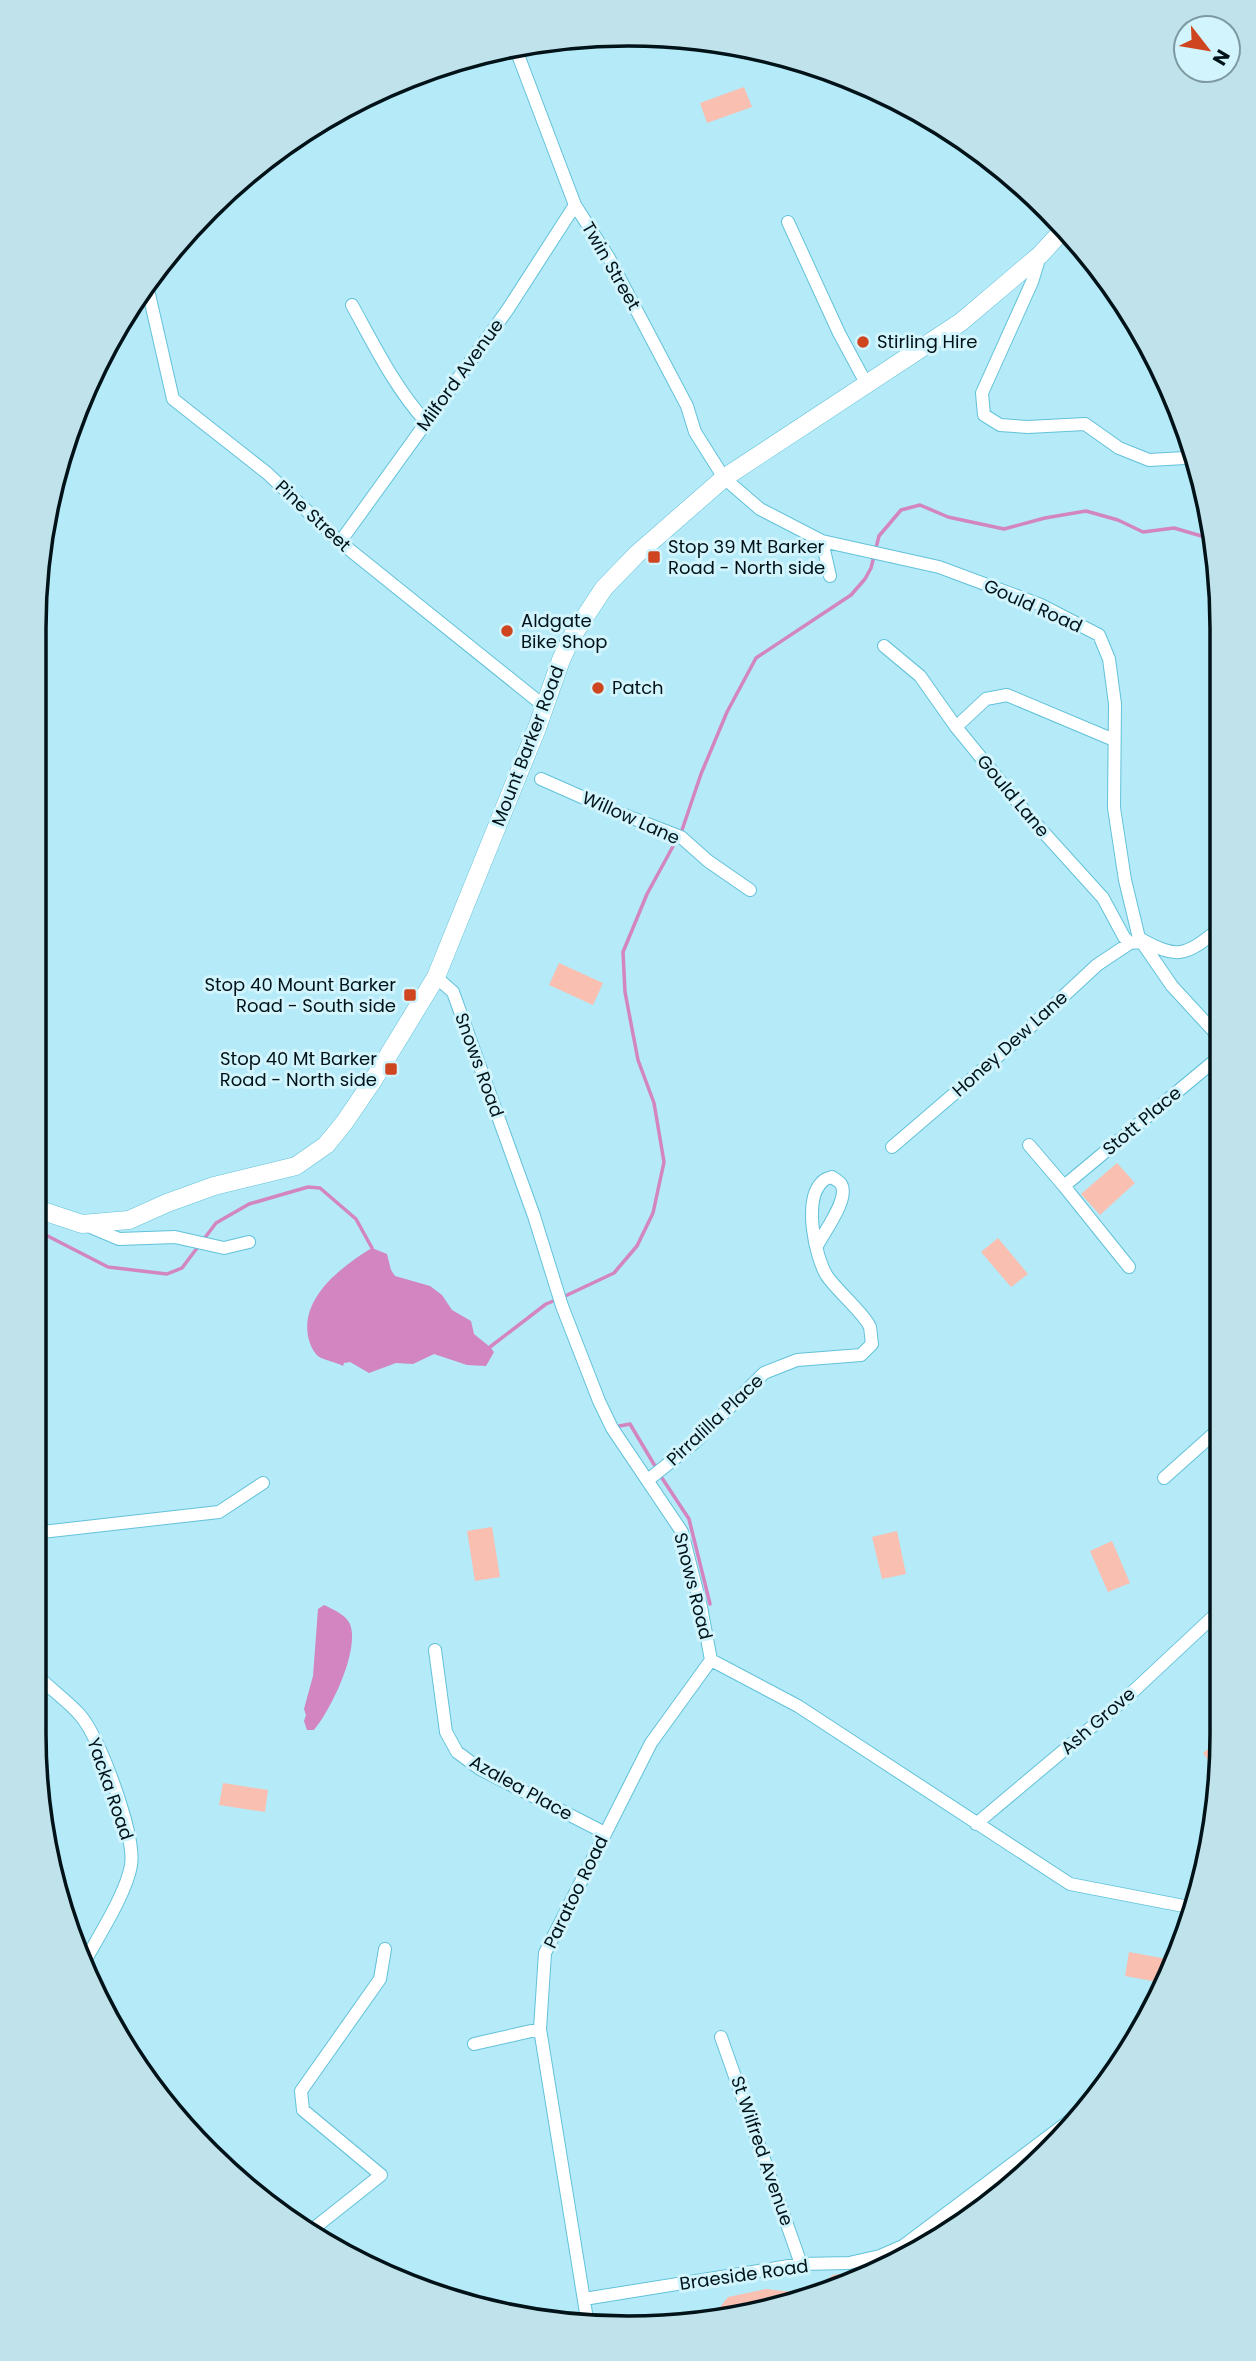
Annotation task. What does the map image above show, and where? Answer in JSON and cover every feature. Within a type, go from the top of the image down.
[{"type":"main road","name":"Mount Barker Road","points":[[46,1212],[82,1224],[129,1220],[214,1186],[296,1166],[326,1145],[372,1082],[436,977],[537,728],[570,638],[604,588],[637,554],[724,478],[961,322],[1040,255],[1058,235]]},
{"type":"street","name":"Twin Street","points":[[518,56],[575,205],[609,258],[687,406],[695,432],[724,478]]},
{"type":"street","name":"Milford Avenue","points":[[340,542],[508,309],[575,205]]},
{"type":"street","points":[[788,222],[839,333],[867,385]]},
{"type":"street","points":[[1040,255],[1032,282],[982,393],[984,415],[999,425],[1085,424],[1119,448],[1149,460],[1185,458]]},
{"type":"street","name":"Pine Street","points":[[150,296],[173,399],[267,473],[340,542],[544,706]]},
{"type":"street","points":[[352,305],[385,365],[414,409],[426,422]]},
{"type":"street","name":"Gould Road","points":[[724,478],[760,509],[822,541],[939,567],[1028,600],[1099,635],[1109,659],[1115,705],[1114,808],[1137,941],[1171,986],[1210,1027]]},
{"type":"street","points":[[822,541],[830,576]]},
{"type":"street","name":"Gould Lane","points":[[884,646],[920,676],[956,727],[1028,816],[1102,898],[1124,937],[1137,941]]},
{"type":"street","points":[[956,727],[986,699],[1007,695],[1114,740]]},
{"type":"street","name":"Willow Lane","points":[[541,779],[676,835],[750,890]]},
{"type":"street","points":[[1137,941],[1174,954],[1193,949],[1210,936]]},
{"type":"street","name":"Honey Dew Lane","points":[[892,1147],[1011,1045],[1097,965],[1137,941]]},
{"type":"street","name":"Snows Road","points":[[436,977],[453,992],[534,1216],[562,1306],[599,1401],[612,1428],[682,1532],[711,1660],[798,1706],[1070,1884],[1184,1906]]},
{"type":"street","name":"Stott Place","points":[[1064,1186],[1210,1064]]},
{"type":"street","points":[[1029,1145],[1129,1267]]},
{"type":"street","name":"Pirralilla Place","points":[[648,1480],[694,1443],[764,1373],[797,1360],[861,1355],[872,1344],[869,1326],[827,1277],[820,1261],[811,1214],[822,1182],[832,1177],[841,1183],[844,1193],[837,1212],[817,1245]]},
{"type":"street","points":[[82,1224],[119,1239],[175,1237],[224,1248],[249,1242]]},
{"type":"street","points":[[1164,1478],[1210,1437]]},
{"type":"street","points":[[46,1531],[219,1511],[263,1483]]},
{"type":"street","name":"Ash Grove","points":[[976,1824],[1125,1699],[1210,1620]]},
{"type":"street","name":"Azalea Place","points":[[435,1650],[446,1732],[457,1752],[480,1769],[605,1833]]},
{"type":"street","name":"Paratoo Road","points":[[586,2314],[540,2029],[545,1953],[651,1743],[711,1660]]},
{"type":"street","name":"Yacka Road","points":[[46,1683],[81,1715],[98,1742],[130,1835],[131,1865],[119,1898],[89,1954]]},
{"type":"street","points":[[318,2225],[381,2175],[303,2110],[301,2091],[380,1979],[385,1949]]},
{"type":"street","points":[[474,2044],[540,2029]]},
{"type":"street","name":"St Wilfred Avenue","points":[[721,2037],[801,2264]]},
{"type":"street","name":"Braeside Road","points":[[904,2245],[1047,2138]]},
{"type":"street","name":"Braeside Road","points":[[584,2300],[801,2264],[849,2263],[880,2256],[901,2247]]},
{"type":"shaded area","points":[[744,87],[752,107],[707,123],[700,103]]},
{"type":"shaded area","points":[[559,963],[603,983],[593,1005],[549,985]]},
{"type":"shaded area","points":[[1117,1163],[1135,1183],[1100,1215],[1081,1194]]},
{"type":"shaded area","points":[[998,1238],[1028,1274],[1011,1287],[981,1252]]},
{"type":"shaded area","points":[[372,1248],[387,1254],[395,1276],[430,1286],[442,1295],[452,1310],[471,1321],[474,1334],[494,1352],[486,1366],[467,1365],[434,1354],[413,1364],[396,1363],[369,1373],[350,1362],[344,1363],[343,1366],[316,1354],[309,1338],[308,1322],[317,1296],[337,1273]]},
{"type":"shaded area","points":[[492,1527],[500,1577],[475,1581],[467,1531]]},
{"type":"shaded area","points":[[897,1531],[906,1574],[882,1579],[872,1537]]},
{"type":"shaded area","points":[[1112,1541],[1130,1583],[1108,1592],[1090,1551]]},
{"type":"shaded area","points":[[324,1605],[339,1613],[350,1624],[351,1649],[342,1679],[328,1709],[314,1730],[307,1730],[304,1709],[313,1676],[318,1609]]},
{"type":"shaded area","points":[[1210,1748],[1209,1761],[1203,1753]]},
{"type":"shaded area","points":[[223,1783],[268,1790],[265,1812],[219,1805]]},
{"type":"shaded area","points":[[1129,1952],[1165,1959],[1154,1981],[1125,1976]]},
{"type":"shaded area","points":[[845,2273],[824,2281],[833,2275]]},
{"type":"shaded area","points":[[766,2289],[792,2292],[719,2308],[728,2297]]},
{"type":"waterway","points":[[681,833],[701,774],[727,712],[756,658],[851,595],[871,568],[879,536],[901,510],[920,505],[948,517],[1004,529],[1086,511],[1118,520],[1143,532],[1174,528],[1203,537]]},
{"type":"waterway","points":[[563,1297],[614,1273],[637,1246],[653,1213],[664,1162],[654,1103],[638,1060],[625,992],[623,952],[647,894],[677,839]]},
{"type":"waterway","points":[[46,1235],[108,1267],[167,1274],[182,1268],[216,1223],[249,1204],[308,1187],[320,1188],[356,1219],[372,1248]]},
{"type":"waterway","points":[[490,1347],[546,1304],[556,1300]]},
{"type":"waterway","points":[[614,1427],[630,1424],[655,1466]]},
{"type":"waterway","points":[[662,1478],[689,1519],[710,1604]]},
{"type":"place","name":"Stirling Hire","points":[[863,342]]},
{"type":"place","name":"Stop 39 Mt Barker Road - North side","points":[[654,557]]},
{"type":"place","name":"Aldgate Bike Shop","points":[[507,631]]},
{"type":"place","name":"Patch","points":[[598,688]]},
{"type":"place","name":"Stop 40 Mount Barker Road - South side","points":[[410,995]]},
{"type":"place","name":"Stop 40 Mt Barker Road - North side","points":[[391,1069]]}]
